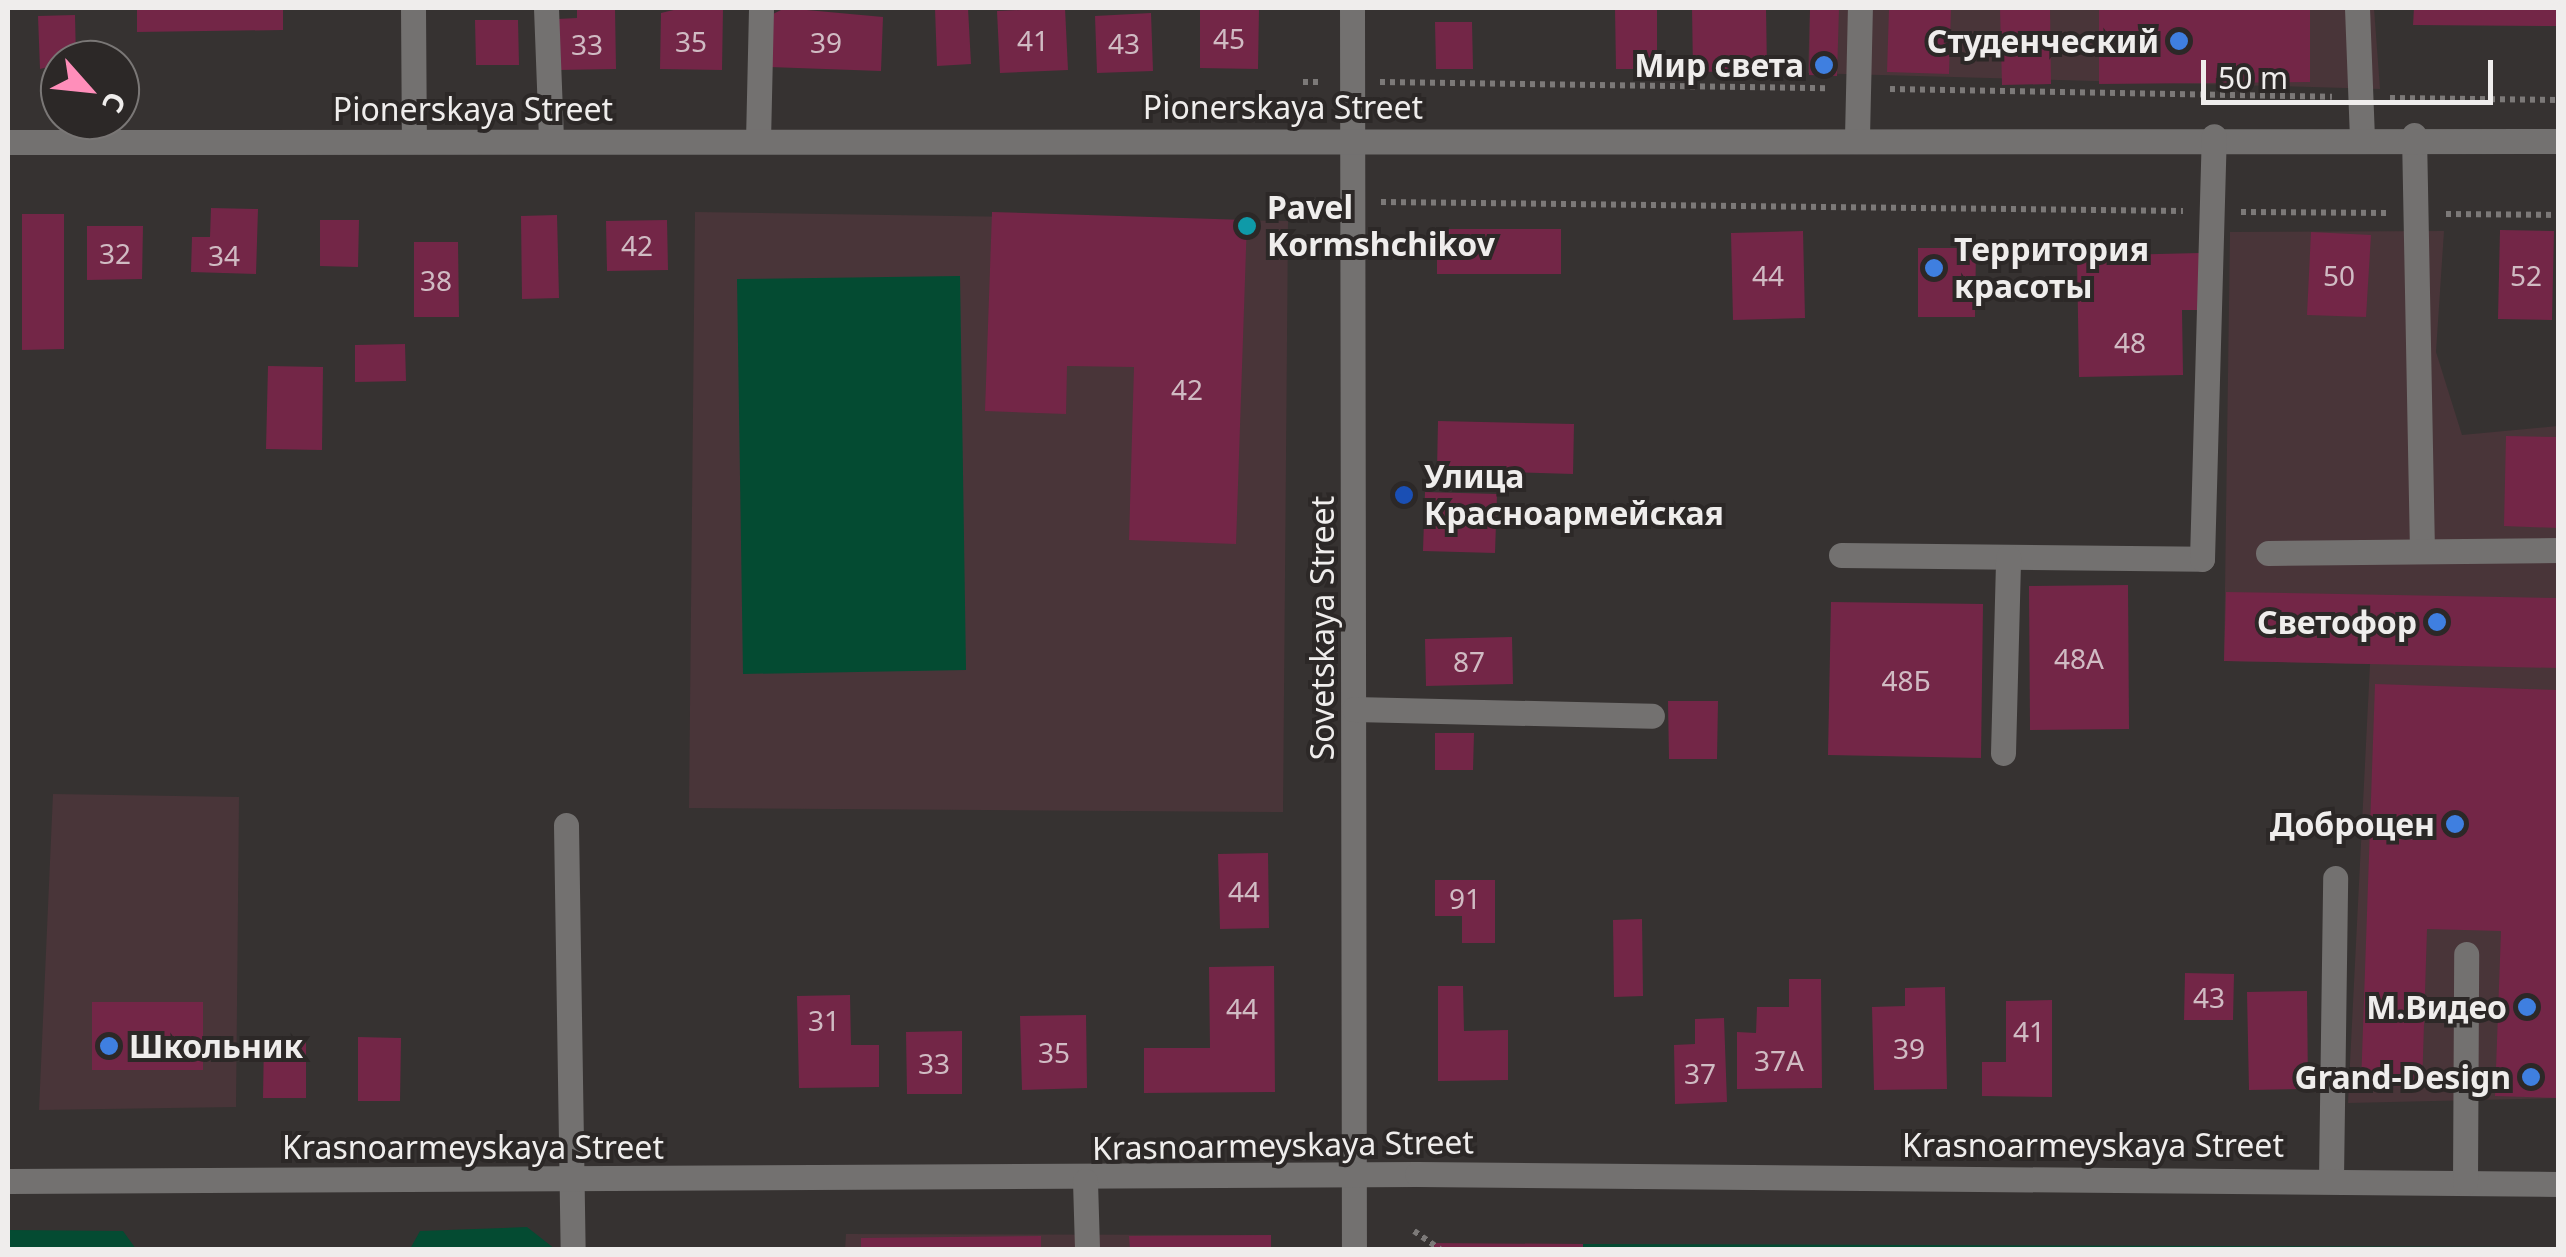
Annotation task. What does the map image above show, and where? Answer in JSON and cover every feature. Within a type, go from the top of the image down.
[{"type":"street","points":[[412,8],[414,141]]},
{"type":"street","points":[[546,8],[551,141]]},
{"type":"street","points":[[758,140],[761,8]]},
{"type":"street","name":"Sovetskaya Street","points":[[1352,8],[1354,1250]]},
{"type":"street","points":[[1857,138],[1860,8]]},
{"type":"street","points":[[2357,8],[2362,136]]},
{"type":"street","points":[[1841,555],[2202,560],[2214,136]]},
{"type":"street","name":"Pionerskaya Street","points":[[8,142],[2214,136],[2558,140]]},
{"type":"street","points":[[2414,136],[2422,551]]},
{"type":"street","points":[[2268,553],[2558,550]]},
{"type":"street","points":[[2003,752],[2008,557]]},
{"type":"street","points":[[1354,709],[1652,716]]},
{"type":"street","points":[[566,825],[575,1178],[573,1250]]},
{"type":"street","points":[[2331,1178],[2335,878]]},
{"type":"street","points":[[2465,1183],[2466,954]]},
{"type":"street","name":"Krasnoarmeyskaya Street","points":[[8,1181],[1085,1181],[1354,1175],[2331,1178],[2558,1184]]},
{"type":"street","points":[[1085,1181],[1087,1250]]},
{"type":"path","points":[[1303,82],[2558,100]]},
{"type":"path","points":[[1300,202],[2558,215]]},
{"type":"path","points":[[1414,1230],[1440,1250]]},
{"type":"shaded area","points":[[1810,8],[2374,8],[2380,89],[1808,73]]},
{"type":"shaded area","points":[[695,212],[1288,221],[1283,812],[689,808]]},
{"type":"shaded area","points":[[2444,231],[2436,352],[2462,435],[2558,426],[2558,1098],[2348,1103],[2370,664],[2224,661],[2230,232]]},
{"type":"shaded area","points":[[53,794],[239,797],[236,1107],[39,1110]]},
{"type":"shaded area","points":[[846,1234],[1271,1235],[1271,1250],[845,1250]]},
{"type":"green space","points":[[960,276],[966,670],[743,674],[737,279]]},
{"type":"green space","points":[[527,1227],[555,1249],[410,1249],[420,1231]]},
{"type":"green space","points":[[8,1230],[123,1231],[136,1249],[8,1249]]},
{"type":"green space","points":[[1583,1244],[2558,1247],[1431,1250]]},
{"type":"building","points":[[137,8],[283,8],[283,30],[137,32]]},
{"type":"building","points":[[577,8],[615,8],[616,69],[558,70],[557,19],[577,18]]},
{"type":"building","points":[[682,8],[723,8],[722,70],[660,69],[661,13]]},
{"type":"building","points":[[785,8],[883,17],[881,71],[769,67],[771,15]]},
{"type":"building","points":[[935,8],[968,8],[971,64],[937,66]]},
{"type":"building","points":[[1065,8],[1068,70],[1000,73],[997,11]]},
{"type":"building","points":[[1200,8],[1259,8],[1258,69],[1200,68]]},
{"type":"building","points":[[1615,8],[1657,8],[1657,69],[1616,69]]},
{"type":"building","points":[[1692,8],[1766,8],[1767,71],[1693,72]]},
{"type":"building","points":[[1810,8],[1839,8],[1837,76],[1809,75]]},
{"type":"building","points":[[1889,8],[1951,8],[1949,74],[1887,72]]},
{"type":"building","points":[[2000,8],[2050,8],[2051,84],[2002,85]]},
{"type":"building","points":[[2099,8],[2310,8],[2310,82],[2099,84]]},
{"type":"building","points":[[2414,8],[2558,8],[2558,26],[2413,25]]},
{"type":"building","points":[[1151,13],[1153,71],[1097,73],[1095,16]]},
{"type":"building","points":[[75,15],[76,40],[40,40],[40,69],[38,16]]},
{"type":"building","points":[[475,20],[518,20],[519,65],[476,65]]},
{"type":"building","points":[[1435,22],[1472,22],[1473,69],[1436,69]]},
{"type":"building","points":[[211,208],[258,209],[256,274],[191,272],[192,237],[210,237]]},
{"type":"building","points":[[992,212],[1247,220],[1236,544],[1129,540],[1134,367],[1067,366],[1066,414],[985,411]]},
{"type":"building","points":[[22,214],[64,214],[64,349],[22,350]]},
{"type":"building","points":[[557,215],[559,298],[522,299],[521,216]]},
{"type":"building","points":[[320,220],[359,220],[358,267],[320,266]]},
{"type":"building","points":[[667,220],[668,270],[607,271],[606,221]]},
{"type":"building","points":[[87,226],[143,226],[142,279],[87,280]]},
{"type":"building","points":[[1437,229],[1561,229],[1561,274],[1437,274]]},
{"type":"building","points":[[2500,230],[2554,231],[2552,320],[2498,319]]},
{"type":"building","points":[[1803,231],[1805,318],[1733,320],[1731,233]]},
{"type":"building","points":[[2311,232],[2371,235],[2366,317],[2307,315]]},
{"type":"building","points":[[414,242],[458,242],[459,317],[414,317]]},
{"type":"building","points":[[1918,248],[1976,248],[1975,317],[1918,317]]},
{"type":"building","points":[[2200,253],[2200,310],[2182,310],[2183,375],[2079,377],[2077,256]]},
{"type":"building","points":[[405,344],[406,381],[355,382],[355,345]]},
{"type":"building","points":[[268,366],[323,367],[322,450],[266,449]]},
{"type":"building","points":[[1438,421],[1574,424],[1573,474],[1437,470]]},
{"type":"building","points":[[2506,436],[2558,437],[2558,528],[2504,526]]},
{"type":"building","points":[[1425,492],[1497,494],[1495,553],[1423,551]]},
{"type":"building","points":[[2128,585],[2129,729],[2030,730],[2029,586]]},
{"type":"building","points":[[2226,592],[2558,598],[2558,668],[2224,661]]},
{"type":"building","points":[[1831,602],[1983,604],[1981,758],[1828,755]]},
{"type":"building","points":[[1512,637],[1513,684],[1426,686],[1425,639]]},
{"type":"building","points":[[2375,684],[2558,690],[2558,1098],[2495,1096],[2501,931],[2427,929],[2422,1087],[2361,1085]]},
{"type":"building","points":[[1668,701],[1718,701],[1717,759],[1669,759]]},
{"type":"building","points":[[1435,733],[1474,733],[1473,770],[1435,770]]},
{"type":"building","points":[[1268,853],[1269,928],[1220,929],[1218,854]]},
{"type":"building","points":[[1435,880],[1495,880],[1495,943],[1462,943],[1462,916],[1435,916]]},
{"type":"building","points":[[1642,919],[1643,996],[1614,997],[1613,920]]},
{"type":"building","points":[[1274,966],[1275,1092],[1144,1093],[1144,1048],[1210,1048],[1209,967]]},
{"type":"building","points":[[2185,973],[2234,974],[2233,1020],[2184,1020]]},
{"type":"building","points":[[1789,979],[1821,979],[1822,1088],[1737,1089],[1737,1032],[1756,1033],[1757,1007],[1789,1007]]},
{"type":"building","points":[[1438,986],[1463,986],[1464,1031],[1508,1030],[1508,1080],[1438,1081]]},
{"type":"building","points":[[1945,987],[1947,1089],[1874,1090],[1872,1007],[1905,1006],[1905,988]]},
{"type":"building","points":[[2307,991],[2308,1089],[2249,1090],[2247,992]]},
{"type":"building","points":[[850,995],[851,1045],[879,1045],[879,1087],[799,1088],[797,996]]},
{"type":"building","points":[[2052,1000],[2052,1097],[1982,1096],[1982,1062],[2006,1062],[2006,1001]]},
{"type":"building","points":[[92,1002],[203,1002],[203,1070],[92,1070]]},
{"type":"building","points":[[1086,1015],[1087,1088],[1022,1090],[1020,1016]]},
{"type":"building","points":[[1724,1018],[1727,1102],[1675,1104],[1674,1045],[1695,1044],[1695,1019]]},
{"type":"building","points":[[962,1031],[962,1094],[907,1094],[906,1032]]},
{"type":"building","points":[[358,1037],[401,1038],[400,1101],[358,1101]]},
{"type":"building","points":[[264,1040],[306,1040],[306,1098],[263,1098]]},
{"type":"building","points":[[1271,1235],[1271,1250],[1130,1250],[1129,1236]]},
{"type":"building","points":[[1041,1236],[1041,1250],[861,1250],[861,1238]]},
{"type":"building","points":[[1431,1243],[1583,1244],[1583,1250],[1431,1250]]},
{"type":"place","name":"Студенческий","points":[[2179,41]]},
{"type":"place","name":"Мир света","points":[[1824,65]]},
{"type":"place","name":"Pavel Kormshchikov","points":[[1247,226]]},
{"type":"place","name":"Территория красоты","points":[[1934,268]]},
{"type":"place","name":"Улица Красноармейская","points":[[1404,495]]},
{"type":"place","name":"Светофор","points":[[2437,622]]},
{"type":"place","name":"Доброцен","points":[[2455,824]]},
{"type":"place","name":"М.Видео","points":[[2527,1007]]},
{"type":"place","name":"Школьник","points":[[109,1046]]},
{"type":"place","name":"Grand-Design","points":[[2531,1077]]}]
